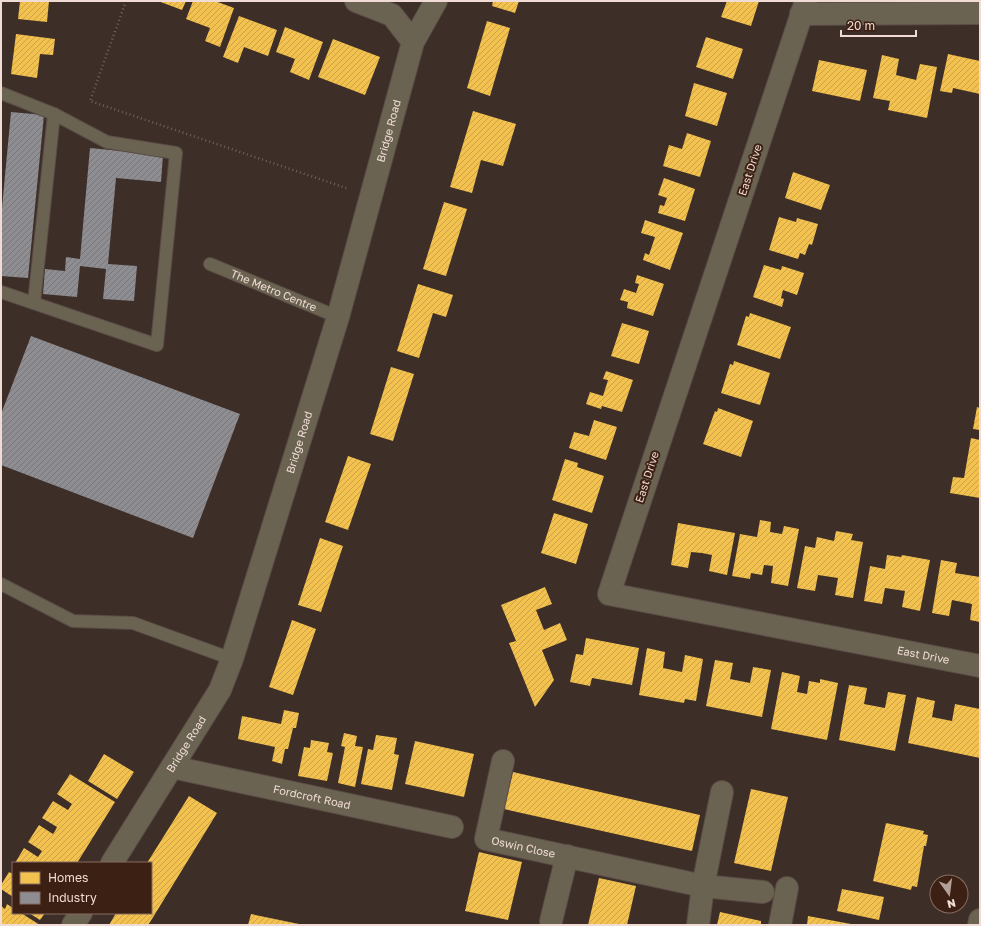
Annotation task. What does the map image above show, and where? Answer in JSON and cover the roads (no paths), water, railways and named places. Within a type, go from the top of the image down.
[{"type":"street","points":[[356,1],[392,15],[413,42]]},
{"type":"street","name":"Bridge Road","points":[[113,862],[220,690],[232,658],[338,317],[413,42],[436,1]]},
{"type":"street","points":[[804,8],[980,13]]},
{"type":"street","name":"East Drive","points":[[804,8],[608,594],[980,666]]},
{"type":"street","name":"Oswin Close","points":[[503,762],[486,839],[703,886],[763,892]]},
{"type":"street","name":"Fordcroft Road","points":[[172,767],[452,827]]},
{"type":"street","points":[[698,925],[703,886],[722,792]]},
{"type":"street","name":"Oswin Close","points":[[551,921],[567,856]]},
{"type":"street","points":[[780,925],[787,888]]},
{"type":"street","points":[[73,925],[79,914]]},
{"type":"street","points":[[979,925],[980,920]]},
{"type":"lane","points":[[1,93],[54,114],[107,142],[176,152],[157,345],[1,292]]},
{"type":"lane","points":[[34,303],[54,114]]},
{"type":"lane","name":"The Metro Centre","points":[[210,264],[338,317]]},
{"type":"lane","points":[[1,584],[73,621],[133,623],[232,658]]}]
